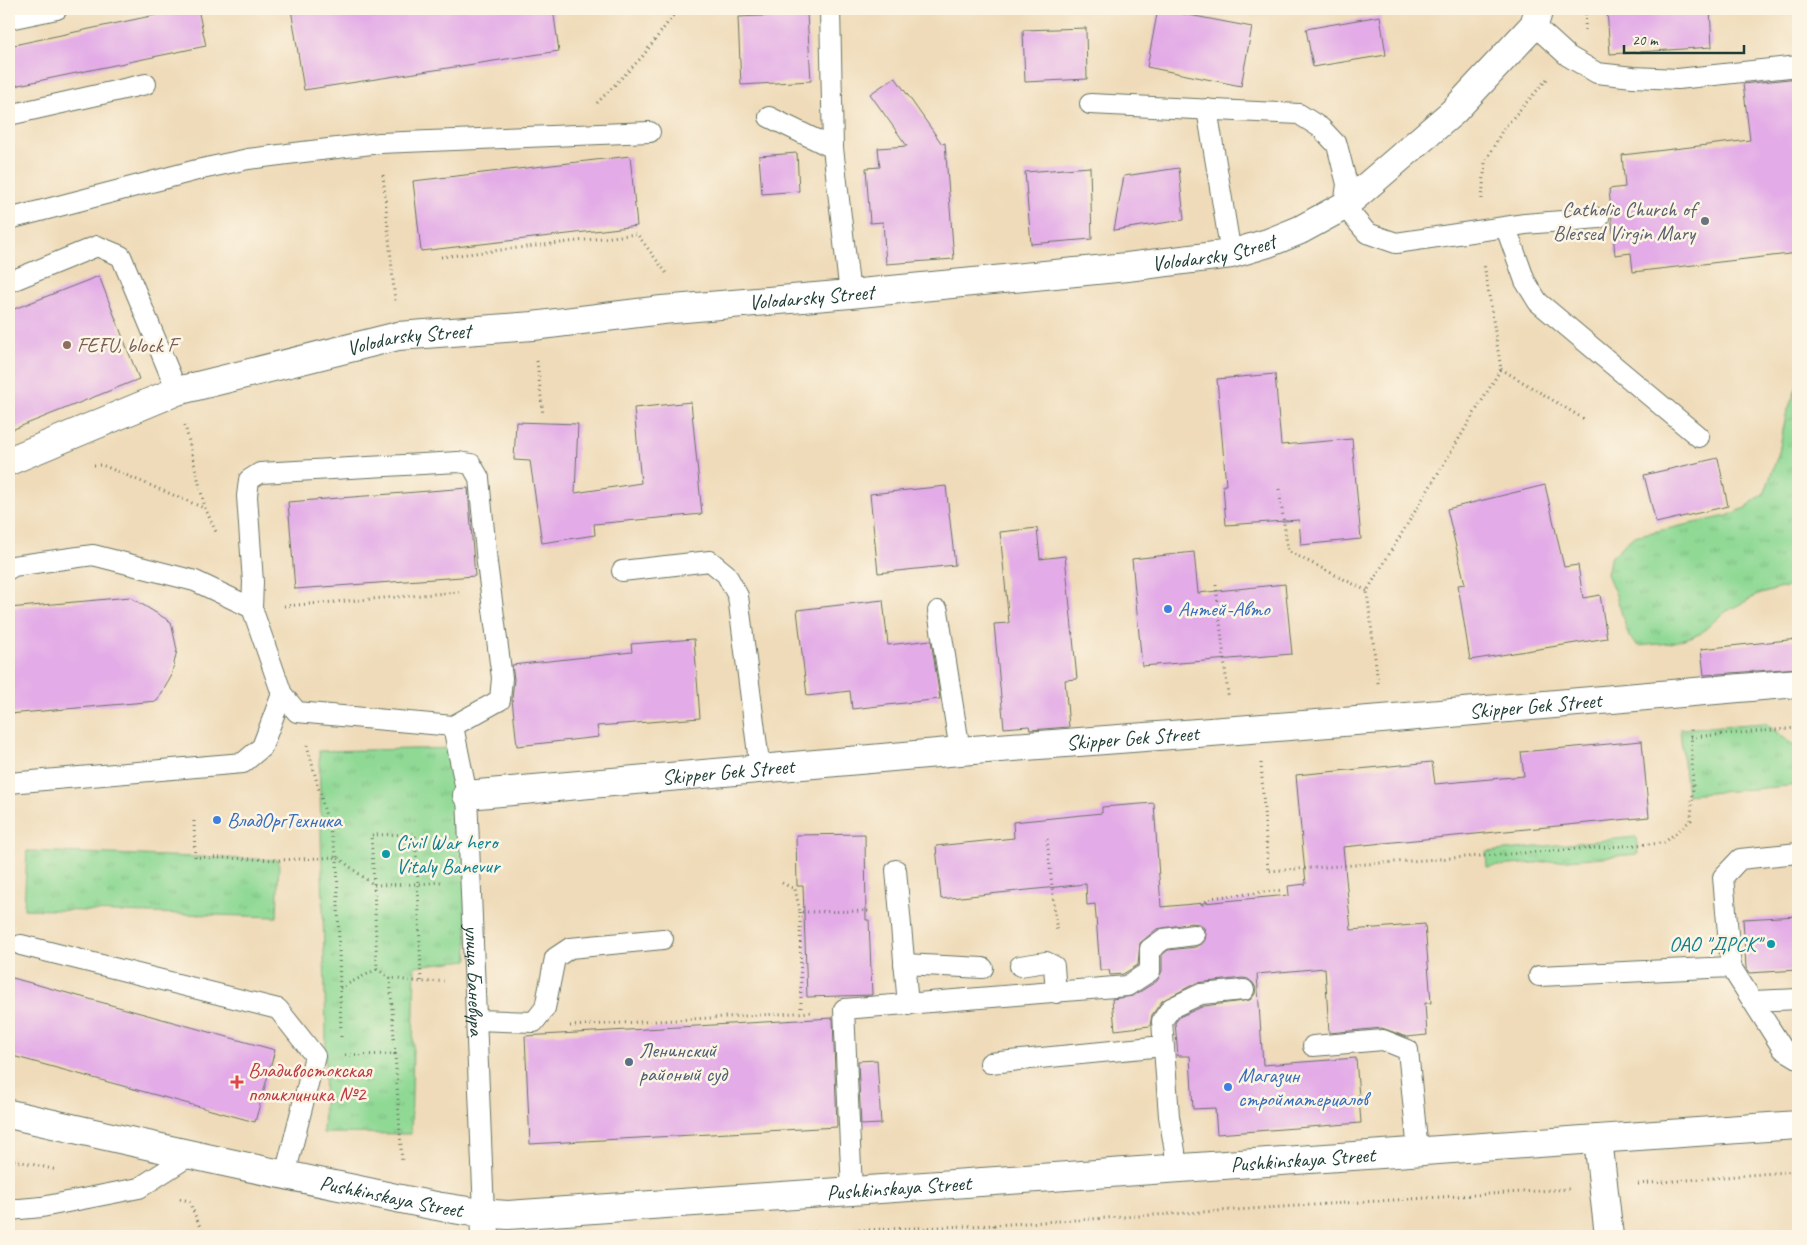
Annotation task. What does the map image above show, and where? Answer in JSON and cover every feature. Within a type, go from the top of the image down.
[{"type":"street","name":"Volodarsky Street","points":[[9,460],[178,391],[398,336],[532,326],[662,310],[1127,267],[1231,254],[1268,243],[1300,230],[1344,206],[1453,112],[1536,17]]},
{"type":"street","name":"Skipper Gek Street","points":[[467,795],[960,751],[1382,719],[1798,682]]},
{"type":"street","name":"Pushkinskaya Street","points":[[9,1114],[189,1156],[285,1175],[485,1225],[508,1215],[1798,1125]]},
{"type":"street","points":[[1598,1139],[1609,1236]]},
{"type":"lane","points":[[9,19],[57,9]]},
{"type":"lane","points":[[830,9],[833,148],[850,294]]},
{"type":"lane","points":[[1536,17],[1568,56],[1597,73],[1632,77],[1678,78],[1798,66]]},
{"type":"lane","points":[[9,115],[146,84]]},
{"type":"lane","points":[[1090,104],[1299,114],[1321,128],[1338,145],[1347,184],[1344,206],[1367,233],[1396,243],[1525,224],[1599,218]]},
{"type":"lane","points":[[1207,109],[1231,254]]},
{"type":"lane","points":[[769,117],[833,148]]},
{"type":"lane","points":[[9,219],[198,170],[248,160],[380,143],[650,132]]},
{"type":"lane","points":[[1506,228],[1525,280],[1538,302],[1699,437]]},
{"type":"lane","points":[[9,282],[97,246],[121,256],[178,391]]},
{"type":"lane","points":[[458,462],[471,464],[479,478],[490,589],[502,678],[500,700],[454,726],[298,712],[282,694],[252,608],[254,582],[247,496],[249,480],[260,473],[458,462]]},
{"type":"lane","points":[[9,569],[13,566],[93,555],[195,581],[252,608]]},
{"type":"lane","points":[[622,571],[710,561],[726,574],[738,596],[760,770]]},
{"type":"lane","points":[[938,611],[960,751]]},
{"type":"lane","points":[[9,783],[243,763],[262,747],[282,694]]},
{"type":"lane","name":"улица Баневура","points":[[454,726],[467,795],[485,1225]]},
{"type":"lane","points":[[1798,853],[1740,859],[1723,877],[1731,967],[1783,1049],[1798,1058]]},
{"type":"lane","points":[[896,870],[908,1005]]},
{"type":"lane","points":[[852,1191],[844,1010],[1127,986],[1150,971],[1150,949],[1164,939],[1194,935]]},
{"type":"lane","points":[[476,1020],[534,1022],[545,1008],[555,958],[570,948],[663,939]]},
{"type":"lane","points":[[21,945],[278,1009],[315,1056],[285,1175]]},
{"type":"lane","points":[[1020,966],[1046,962],[1054,966],[1056,993]]},
{"type":"lane","points":[[904,964],[983,968]]},
{"type":"lane","points":[[1540,976],[1731,967]]},
{"type":"lane","points":[[1175,1169],[1175,1151],[1162,1021],[1171,1008],[1201,994],[1244,990]]},
{"type":"lane","points":[[1753,1002],[1798,999]]},
{"type":"lane","points":[[1313,1046],[1383,1040],[1408,1050],[1418,1152]]},
{"type":"lane","points":[[990,1064],[1163,1046]]},
{"type":"lane","points":[[9,1210],[42,1207],[139,1188],[189,1156]]},
{"type":"path","points":[[565,135],[642,57],[678,9]]},
{"type":"path","points":[[1382,719],[1367,591],[1501,369],[1478,231],[1485,163],[1503,129],[1528,99]]},
{"type":"path","points":[[380,143],[398,336]]},
{"type":"path","points":[[441,257],[637,234],[657,262]]},
{"type":"path","points":[[532,326],[543,415]]},
{"type":"path","points":[[1501,369],[1584,419]]},
{"type":"path","points":[[85,464],[102,465],[205,508],[178,391]]},
{"type":"path","points":[[1279,489],[1288,551],[1367,591]]},
{"type":"path","points":[[1216,585],[1231,720],[1236,729]]},
{"type":"path","points":[[252,608],[490,589]]},
{"type":"path","points":[[1262,789],[1268,871],[1664,843],[1691,820],[1693,787],[1690,692]]},
{"type":"path","points":[[298,712],[338,857],[341,1055]]},
{"type":"path","points":[[1691,737],[1798,728]]},
{"type":"path","points":[[194,821],[195,857],[279,860],[338,857],[374,885],[418,884]]},
{"type":"path","points":[[378,969],[371,835],[415,834],[421,982]]},
{"type":"path","points":[[1047,839],[1054,910]]},
{"type":"path","points":[[782,883],[794,889],[800,912],[801,1012]]},
{"type":"path","points":[[1194,935],[1202,925],[1202,906],[1208,898],[1283,890]]},
{"type":"path","points":[[800,912],[899,910]]},
{"type":"path","points":[[340,988],[378,969]]},
{"type":"path","points":[[378,969],[390,978],[421,982],[475,981]]},
{"type":"path","points":[[390,978],[402,1166]]},
{"type":"path","points":[[568,1026],[844,1010]]},
{"type":"path","points":[[315,1056],[394,1054]]},
{"type":"path","points":[[803,1232],[994,1225],[1604,1187],[1798,1171]]},
{"type":"path","points":[[189,1201],[204,1236]]},
{"type":"path","points":[[994,1225],[995,1236]]},
{"type":"green space","points":[[1798,383],[1798,583],[1758,595],[1723,613],[1700,634],[1671,643],[1638,646],[1629,637],[1616,595],[1607,574],[1613,555],[1634,536],[1727,516],[1745,508],[1765,492],[1779,452],[1786,415]]},
{"type":"green space","points":[[1765,723],[1798,749],[1798,785],[1687,795],[1680,729]]},
{"type":"green space","points":[[461,748],[468,960],[415,966],[411,1134],[323,1133],[326,1033],[319,751]]},
{"type":"green space","points":[[1636,837],[1638,854],[1487,867],[1486,852]]},
{"type":"green space","points":[[27,851],[279,860],[277,917],[24,909]]},
{"type":"building","points":[[184,9],[198,9],[206,46],[9,87],[9,46]]},
{"type":"building","points":[[291,9],[553,9],[559,51],[304,90]]},
{"type":"building","points":[[1158,9],[1252,27],[1241,86],[1147,67]]},
{"type":"building","points":[[1607,9],[1710,9],[1712,47],[1610,54]]},
{"type":"building","points":[[807,14],[811,81],[741,85],[738,17]]},
{"type":"building","points":[[1380,16],[1386,55],[1313,67],[1306,29]]},
{"type":"building","points":[[1086,28],[1087,79],[1025,82],[1023,30]]},
{"type":"building","points":[[895,77],[942,144],[945,143],[954,259],[886,264],[883,222],[870,223],[866,168],[880,167],[878,148],[907,146],[870,94]]},
{"type":"building","name":"Catholic Church of Blessed Virgin Mary","points":[[1798,78],[1798,253],[1633,272],[1631,253],[1615,255],[1609,189],[1625,187],[1622,155],[1750,140],[1743,84]]},
{"type":"building","points":[[797,153],[799,191],[762,194],[759,156]]},
{"type":"building","points":[[630,156],[637,226],[421,251],[413,181]]},
{"type":"building","points":[[1090,167],[1092,239],[1031,244],[1025,172]]},
{"type":"building","points":[[1179,168],[1184,220],[1114,230],[1124,176]]},
{"type":"building","name":"FEFU, block F","points":[[99,276],[139,379],[9,431],[9,311]]},
{"type":"building","points":[[1275,374],[1281,445],[1352,439],[1361,539],[1301,545],[1299,520],[1226,525],[1223,485],[1226,485],[1217,379]]},
{"type":"building","points":[[691,402],[702,514],[594,524],[595,535],[542,543],[530,461],[514,460],[516,422],[578,424],[575,493],[641,483],[634,408]]},
{"type":"building","points":[[1718,458],[1728,506],[1656,523],[1644,475]]},
{"type":"building","points":[[1545,485],[1564,567],[1578,565],[1583,598],[1600,595],[1607,638],[1470,660],[1458,585],[1465,584],[1447,509]]},
{"type":"building","points":[[946,486],[955,565],[878,573],[870,494]]},
{"type":"building","points":[[468,488],[475,576],[295,589],[288,502]]},
{"type":"building","points":[[1037,528],[1040,559],[1065,556],[1077,679],[1065,680],[1069,727],[1030,730],[1029,726],[1004,728],[994,624],[1009,623],[1000,532]]},
{"type":"building","points":[[1194,552],[1198,593],[1285,584],[1292,654],[1142,666],[1132,559]]},
{"type":"building","points":[[130,597],[171,622],[177,650],[171,677],[157,701],[9,714],[9,608]]},
{"type":"building","points":[[883,600],[888,645],[931,640],[940,699],[852,709],[850,691],[807,696],[797,610]]},
{"type":"building","points":[[694,639],[700,718],[597,726],[599,737],[517,746],[512,699],[514,679],[512,665],[632,652],[631,644]]},
{"type":"building","points":[[1798,639],[1798,668],[1704,675],[1701,649]]},
{"type":"building","points":[[1642,741],[1649,817],[1343,847],[1351,930],[1425,924],[1431,1003],[1425,1003],[1427,1035],[1407,1037],[1382,1028],[1329,1033],[1325,968],[1257,974],[1263,1065],[1356,1058],[1361,1123],[1217,1134],[1215,1108],[1193,1109],[1190,1056],[1178,1056],[1175,1023],[1179,1017],[1204,1006],[1250,1000],[1255,994],[1256,988],[1248,979],[1196,983],[1162,1001],[1152,1015],[1150,1026],[1115,1030],[1112,999],[1133,996],[1157,981],[1162,971],[1162,955],[1168,950],[1196,947],[1202,944],[1206,934],[1204,928],[1199,924],[1192,923],[1157,929],[1140,943],[1138,965],[1123,974],[1110,975],[1109,970],[1100,970],[1095,904],[1087,905],[1086,884],[941,899],[936,846],[1014,838],[1013,822],[1102,813],[1102,807],[1154,803],[1161,907],[1289,895],[1288,886],[1306,884],[1296,775],[1432,762],[1435,784],[1524,776],[1521,752]]},
{"type":"building","points":[[865,834],[866,920],[869,920],[872,995],[807,997],[803,886],[797,886],[796,835]]},
{"type":"building","name":"ОАО \"ДРСК\"","points":[[1798,916],[1798,970],[1749,973],[1746,968],[1743,919]]},
{"type":"building","points":[[9,977],[275,1050],[255,1122],[9,1055]]},
{"type":"building","points":[[833,1018],[837,1127],[530,1144],[525,1036]]},
{"type":"building","points":[[877,1060],[881,1124],[861,1125],[858,1061]]},
{"type":"place","name":"Catholic Church of Blessed Virgin Mary","points":[[1705,221]]},
{"type":"place","name":"FEFU, block F","points":[[67,345]]},
{"type":"place","name":"Антей-Авто","points":[[1168,609]]},
{"type":"place","name":"ВладОргТехника","points":[[217,820]]},
{"type":"place","name":"Civil War hero Vitaly Banevur","points":[[386,854]]},
{"type":"place","name":"ОАО \"ДРСК\"","points":[[1771,944]]},
{"type":"place","name":"Ленинский районый суд","points":[[629,1062]]},
{"type":"place","name":"Владивостокская поликлиника №2","points":[[237,1082]]},
{"type":"place","name":"Магазин стройматериалов","points":[[1228,1087]]}]
